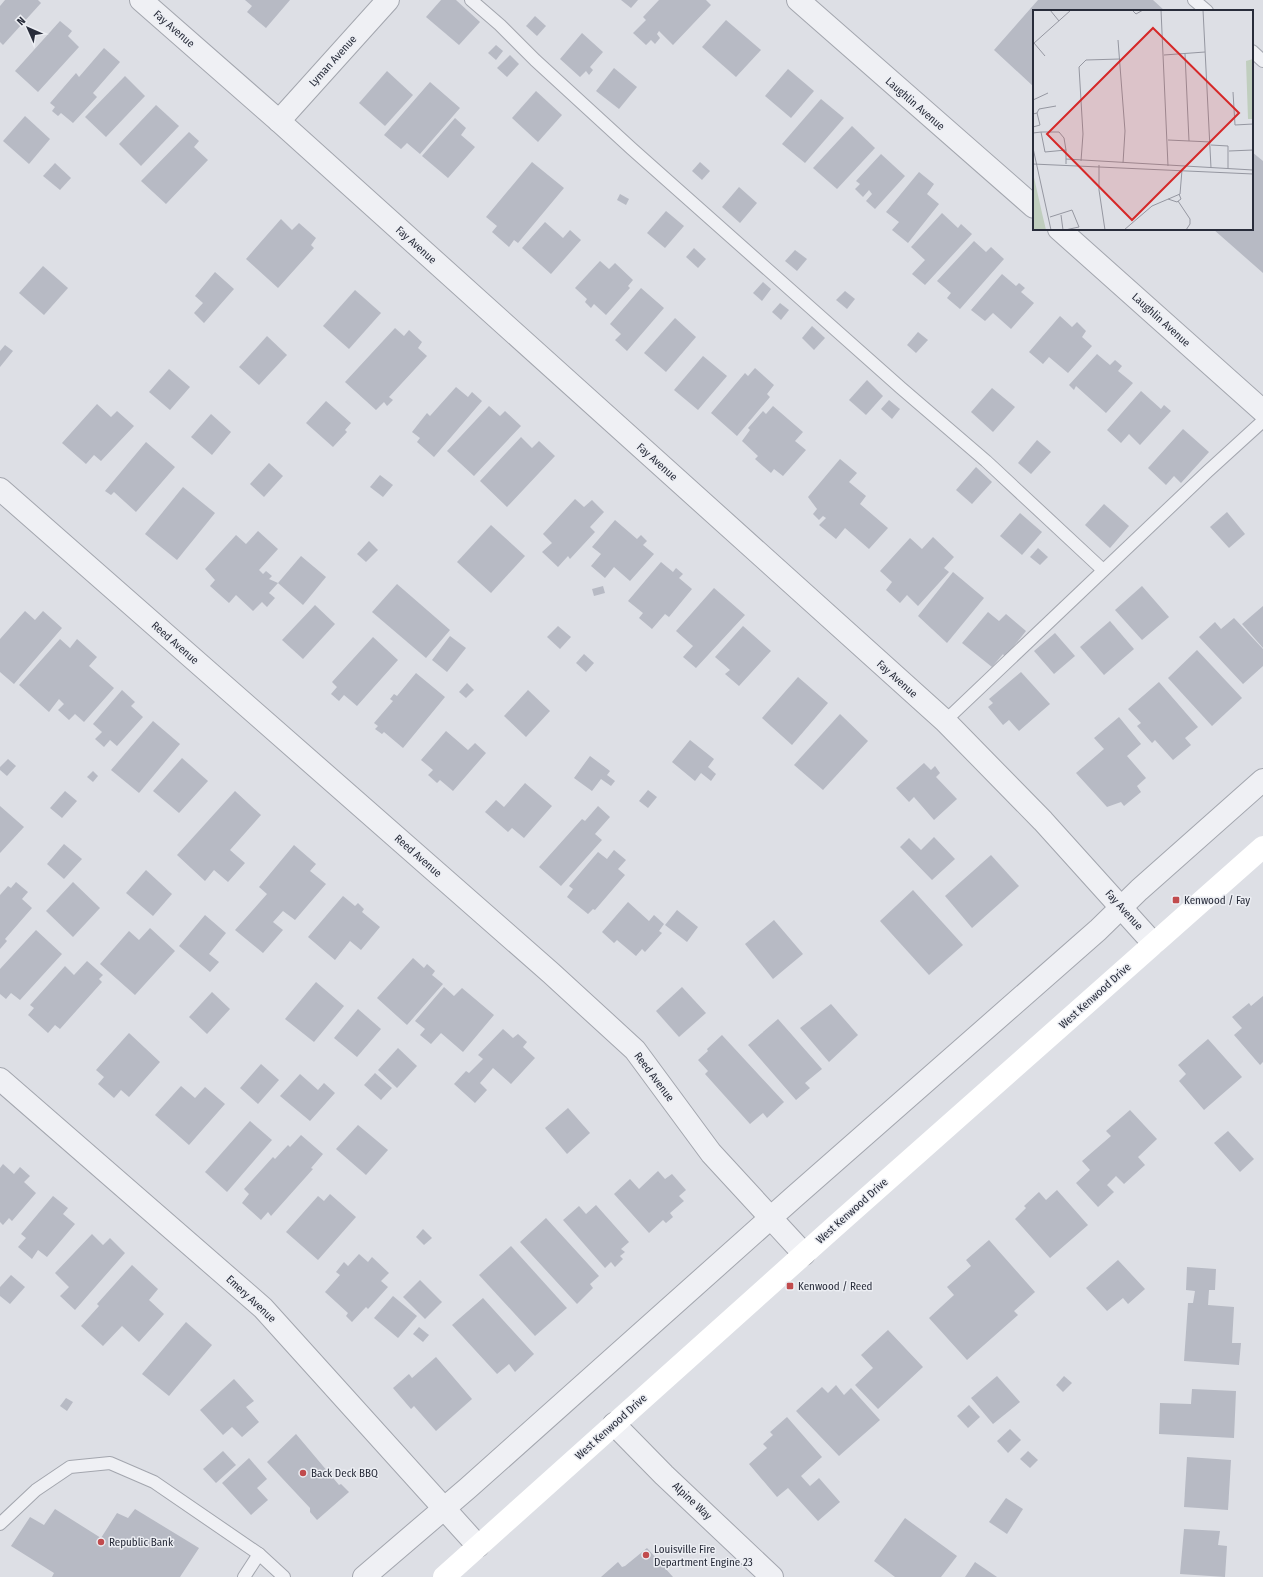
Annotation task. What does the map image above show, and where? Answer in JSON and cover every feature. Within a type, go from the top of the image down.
[{"type":"street","name":"Fay Avenue","points":[[142,0],[279,121],[945,721],[1043,821],[1153,943]]},
{"type":"street","name":"Lyman Avenue","points":[[279,121],[388,0]]},
{"type":"street","name":"Laughlin Avenue","points":[[798,0],[1033,206]]},
{"type":"street","name":"Laughlin Avenue","points":[[1060,230],[1263,411]]},
{"type":"street","name":"Reed Avenue","points":[[0,490],[551,973],[635,1050],[711,1153],[804,1254]]},
{"type":"street","points":[[364,1577],[772,1219],[1098,930],[1139,890],[1263,780]]},
{"type":"street","name":"West Kenwood Drive","points":[[444,1577],[804,1254],[1263,847]]},
{"type":"street","name":"Emery Avenue","points":[[0,1079],[263,1308],[478,1546]]},
{"type":"street","name":"Alpine Way","points":[[614,1424],[664,1475],[772,1577]]},
{"type":"lane","points":[[471,0],[500,25],[535,60],[632,149],[901,388],[986,461],[1103,570]]},
{"type":"lane","points":[[1194,0],[1206,10]]},
{"type":"lane","points":[[1253,52],[1263,61]]},
{"type":"lane","points":[[945,721],[1103,570],[1263,421]]},
{"type":"lane","points":[[0,1524],[36,1490],[70,1467],[110,1463],[154,1482],[259,1554],[284,1577]]},
{"type":"lane","points":[[244,1577],[259,1554]]},
{"type":"building","points":[[5,0],[38,0],[41,3],[3,45],[0,42],[0,6]]},
{"type":"building","points":[[245,0],[290,0],[266,28],[247,12],[252,6]]},
{"type":"building","points":[[441,0],[456,0],[480,22],[459,45],[426,17]]},
{"type":"building","points":[[621,0],[638,0],[631,8]]},
{"type":"building","points":[[659,0],[706,0],[711,5],[673,45],[659,31],[657,34],[660,38],[655,44],[651,40],[646,45],[633,33],[646,20],[643,17]]},
{"type":"building","points":[[1038,0],[1153,0],[1164,10],[1033,10],[1033,86],[994,50]]},
{"type":"building","points":[[535,16],[546,26],[537,36],[526,26]]},
{"type":"building","points":[[726,20],[761,50],[736,77],[702,47]]},
{"type":"building","points":[[60,21],[72,31],[68,36],[79,47],[38,92],[15,71]]},
{"type":"building","points":[[582,33],[603,52],[590,67],[593,70],[589,75],[586,71],[580,77],[560,59]]},
{"type":"building","points":[[496,45],[503,51],[496,60],[488,53]]},
{"type":"building","points":[[104,48],[120,62],[93,93],[97,97],[73,123],[61,113],[58,116],[52,111],[55,107],[50,103],[76,73],[79,77]]},
{"type":"building","points":[[510,55],[519,64],[507,77],[497,68]]},
{"type":"building","points":[[614,68],[637,87],[619,109],[596,91]]},
{"type":"building","points":[[788,69],[814,91],[791,118],[765,96]]},
{"type":"building","points":[[387,71],[413,95],[385,126],[359,103]]},
{"type":"building","points":[[125,76],[145,96],[106,137],[85,117]]},
{"type":"building","points":[[430,82],[460,108],[420,154],[407,143],[401,149],[384,135]]},
{"type":"building","points":[[536,91],[562,115],[538,142],[512,118]]},
{"type":"building","points":[[821,99],[844,118],[805,163],[782,144]]},
{"type":"building","points":[[156,105],[179,126],[141,166],[119,144]]},
{"type":"building","points":[[25,116],[50,139],[29,164],[3,141]]},
{"type":"building","points":[[455,118],[466,128],[461,135],[475,147],[448,178],[422,156]]},
{"type":"building","points":[[852,126],[875,148],[837,189],[813,168]]},
{"type":"building","points":[[189,132],[199,141],[194,147],[208,160],[166,204],[141,181]]},
{"type":"building","points":[[1253,153],[1263,161],[1263,273],[1214,230],[1253,230]]},
{"type":"building","points":[[881,154],[905,176],[875,209],[866,201],[872,194],[869,190],[863,197],[855,189],[860,184],[856,181]]},
{"type":"building","points":[[532,162],[564,188],[518,243],[514,240],[509,247],[492,232],[497,226],[486,217]]},
{"type":"building","points":[[700,162],[710,171],[702,180],[692,171]]},
{"type":"building","points":[[55,163],[71,178],[60,190],[43,176]]},
{"type":"building","points":[[919,172],[934,184],[927,194],[939,204],[908,243],[892,230],[899,222],[886,212]]},
{"type":"building","points":[[739,187],[757,203],[740,223],[722,207]]},
{"type":"building","points":[[620,194],[629,199],[626,205],[617,200]]},
{"type":"building","points":[[666,211],[684,226],[665,248],[647,233]]},
{"type":"building","points":[[942,213],[958,228],[961,224],[972,234],[925,285],[912,274],[925,260],[911,247]]},
{"type":"building","points":[[281,219],[292,230],[299,223],[316,238],[311,245],[314,248],[278,288],[246,259]]},
{"type":"building","points":[[545,222],[563,238],[570,230],[581,240],[551,274],[522,248]]},
{"type":"building","points":[[974,241],[986,252],[991,247],[1004,259],[960,309],[947,298],[951,293],[937,281]]},
{"type":"building","points":[[694,248],[706,259],[698,268],[686,257]]},
{"type":"building","points":[[795,250],[807,259],[797,271],[785,261]]},
{"type":"building","points":[[600,261],[609,269],[615,263],[633,280],[628,286],[630,288],[606,315],[594,304],[591,308],[585,302],[587,299],[575,288]]},
{"type":"building","points":[[43,266],[68,288],[44,315],[19,293]]},
{"type":"building","points":[[215,272],[234,289],[204,323],[194,313],[203,303],[195,296]]},
{"type":"building","points":[[1002,274],[1016,286],[1019,283],[1025,288],[1021,292],[1034,303],[1011,329],[993,313],[985,321],[971,310]]},
{"type":"building","points":[[763,282],[771,289],[762,301],[753,293]]},
{"type":"building","points":[[641,288],[664,308],[627,351],[615,340],[621,334],[610,324]]},
{"type":"building","points":[[355,290],[381,313],[349,349],[323,326]]},
{"type":"building","points":[[845,291],[855,299],[847,309],[836,300]]},
{"type":"building","points":[[780,303],[789,310],[781,320],[772,312]]},
{"type":"building","points":[[1060,316],[1072,327],[1077,322],[1086,331],[1082,337],[1092,346],[1068,373],[1049,357],[1043,364],[1029,352]]},
{"type":"building","points":[[675,318],[696,337],[666,372],[644,353]]},
{"type":"building","points":[[812,326],[825,338],[814,350],[802,338]]},
{"type":"building","points":[[395,328],[404,336],[409,330],[422,342],[418,348],[427,356],[389,397],[393,400],[387,406],[384,402],[376,410],[345,382]]},
{"type":"building","points":[[918,332],[928,340],[916,353],[907,345]]},
{"type":"building","points":[[267,336],[287,355],[259,385],[239,367]]},
{"type":"building","points":[[5,345],[13,351],[0,367],[0,351]]},
{"type":"building","points":[[1097,354],[1110,365],[1115,360],[1122,366],[1118,371],[1133,383],[1106,413],[1076,386],[1074,390],[1069,385]]},
{"type":"building","points":[[703,356],[727,376],[698,410],[674,390]]},
{"type":"building","points":[[755,368],[774,385],[767,394],[770,397],[737,436],[711,413],[745,373],[748,376]]},
{"type":"building","points":[[169,369],[190,387],[170,410],[149,392]]},
{"type":"building","points":[[867,380],[883,396],[866,415],[849,400]]},
{"type":"building","points":[[456,387],[468,397],[472,392],[482,401],[434,457],[417,442],[420,438],[412,432],[427,413],[430,416]]},
{"type":"building","points":[[992,388],[1015,407],[993,432],[971,412]]},
{"type":"building","points":[[1141,391],[1161,409],[1164,405],[1171,411],[1140,445],[1129,434],[1121,443],[1107,430]]},
{"type":"building","points":[[889,400],[900,409],[892,419],[881,409]]},
{"type":"building","points":[[326,401],[351,423],[345,430],[347,432],[333,447],[306,423]]},
{"type":"building","points":[[97,404],[111,417],[117,411],[134,426],[101,461],[94,455],[86,464],[62,443]]},
{"type":"building","points":[[489,406],[500,416],[505,411],[521,426],[474,476],[447,451]]},
{"type":"building","points":[[773,406],[803,432],[795,441],[806,450],[783,476],[774,469],[771,473],[755,459],[758,456],[742,441],[750,430],[748,428],[763,411],[766,414]]},
{"type":"building","points":[[211,414],[231,432],[212,455],[191,437]]},
{"type":"building","points":[[1183,429],[1209,452],[1181,483],[1174,476],[1166,485],[1148,468]]},
{"type":"building","points":[[521,437],[532,448],[539,441],[555,456],[507,507],[480,481]]},
{"type":"building","points":[[1037,440],[1051,452],[1031,474],[1018,463]]},
{"type":"building","points":[[146,442],[175,467],[136,512],[114,492],[111,495],[105,491]]},
{"type":"building","points":[[840,459],[857,473],[849,482],[866,496],[860,504],[888,528],[869,549],[845,528],[836,539],[819,525],[826,518],[823,516],[819,520],[813,514],[817,509],[808,497]]},
{"type":"building","points":[[269,463],[283,476],[264,497],[250,484]]},
{"type":"building","points":[[976,467],[992,482],[972,504],[956,490]]},
{"type":"building","points":[[380,475],[393,485],[383,497],[370,487]]},
{"type":"building","points":[[183,487],[215,513],[177,560],[145,534]]},
{"type":"building","points":[[575,499],[584,507],[592,500],[604,512],[590,527],[595,532],[570,559],[568,556],[558,567],[542,552],[552,543],[543,534]]},
{"type":"building","points":[[1104,504],[1129,526],[1110,548],[1085,525]]},
{"type":"building","points":[[1227,512],[1245,534],[1229,548],[1210,527]]},
{"type":"building","points":[[1020,513],[1042,532],[1022,555],[1000,536]]},
{"type":"building","points":[[615,520],[637,539],[641,535],[647,541],[643,545],[654,554],[630,581],[614,567],[605,578],[591,566],[601,554],[592,547]]},
{"type":"building","points":[[491,525],[525,556],[491,593],[457,562]]},
{"type":"building","points":[[258,531],[278,549],[259,570],[263,574],[266,571],[272,576],[269,579],[278,583],[269,593],[275,598],[267,607],[262,602],[253,611],[236,595],[229,603],[210,586],[215,580],[205,569],[236,535],[246,544]]},
{"type":"building","points":[[933,537],[954,557],[944,568],[949,572],[918,606],[907,595],[900,603],[886,590],[892,582],[880,571],[910,538],[922,549]]},
{"type":"building","points":[[369,541],[378,550],[366,562],[357,554]]},
{"type":"building","points":[[1038,548],[1048,557],[1040,565],[1030,557]]},
{"type":"building","points":[[301,556],[326,577],[303,605],[278,583]]},
{"type":"building","points":[[661,562],[673,572],[676,568],[683,574],[679,578],[692,589],[669,617],[665,614],[652,629],[639,618],[643,613],[628,601]]},
{"type":"building","points":[[953,572],[984,598],[947,643],[918,616]]},
{"type":"building","points":[[397,584],[450,630],[426,658],[372,612]]},
{"type":"building","points":[[603,586],[605,593],[594,596],[592,589]]},
{"type":"building","points":[[1142,586],[1169,617],[1142,640],[1115,610]]},
{"type":"building","points":[[714,588],[745,615],[696,668],[683,657],[693,646],[676,631]]},
{"type":"building","points":[[315,605],[335,624],[303,659],[282,640]]},
{"type":"building","points":[[1263,606],[1263,648],[1242,624]]},
{"type":"building","points":[[25,611],[35,620],[43,611],[62,628],[14,684],[0,672],[0,639]]},
{"type":"building","points":[[988,612],[999,621],[1006,614],[1026,631],[1005,657],[1003,654],[992,667],[962,643]]},
{"type":"building","points":[[1234,618],[1263,649],[1263,666],[1243,684],[1199,637],[1215,622],[1221,629]]},
{"type":"building","points":[[1110,621],[1134,649],[1104,675],[1080,647]]},
{"type":"building","points":[[558,626],[571,637],[560,649],[547,637]]},
{"type":"building","points":[[743,626],[771,651],[739,686],[725,674],[730,670],[715,657]]},
{"type":"building","points":[[1055,633],[1075,656],[1054,674],[1034,651]]},
{"type":"building","points":[[450,636],[466,648],[447,672],[432,660]]},
{"type":"building","points":[[373,637],[398,660],[357,706],[344,695],[339,701],[331,694],[337,687],[332,682]]},
{"type":"building","points":[[60,639],[70,648],[77,639],[97,657],[89,666],[114,688],[84,722],[75,714],[69,720],[58,710],[64,704],[59,699],[49,712],[19,685]]},
{"type":"building","points":[[1197,650],[1242,698],[1212,726],[1168,678]]},
{"type":"building","points":[[584,654],[594,663],[586,672],[576,663]]},
{"type":"building","points":[[1021,672],[1050,704],[1019,731],[1009,720],[1003,725],[988,707],[993,703],[989,699]]},
{"type":"building","points":[[416,673],[445,697],[403,748],[384,732],[382,734],[375,729],[378,726],[374,723],[393,701],[390,699],[394,694],[397,696]]},
{"type":"building","points":[[798,677],[828,703],[792,745],[762,718]]},
{"type":"building","points":[[1159,682],[1198,727],[1185,738],[1191,745],[1173,760],[1155,740],[1152,743],[1137,726],[1141,723],[1128,709]]},
{"type":"building","points":[[467,683],[474,690],[466,698],[459,692]]},
{"type":"building","points":[[122,690],[135,702],[131,706],[143,717],[117,746],[110,740],[104,747],[95,739],[102,732],[93,724]]},
{"type":"building","points":[[528,690],[550,711],[526,737],[504,716]]},
{"type":"building","points":[[840,714],[868,741],[823,790],[794,765]]},
{"type":"building","points":[[1119,717],[1141,744],[1127,756],[1146,778],[1137,786],[1141,792],[1124,806],[1121,802],[1107,807],[1076,773],[1104,749],[1094,738]]},
{"type":"building","points":[[153,721],[180,744],[139,793],[111,770]]},
{"type":"building","points":[[446,731],[468,750],[475,743],[486,753],[453,791],[440,780],[437,783],[428,775],[433,770],[421,760]]},
{"type":"building","points":[[690,740],[714,759],[708,767],[716,774],[711,781],[701,773],[695,781],[672,762]]},
{"type":"building","points":[[590,756],[610,771],[607,775],[615,781],[611,786],[601,779],[592,791],[574,778]]},
{"type":"building","points":[[182,758],[208,781],[179,813],[153,791]]},
{"type":"building","points":[[8,759],[16,766],[7,776],[0,770],[0,767]]},
{"type":"building","points":[[924,763],[931,770],[935,766],[940,773],[936,777],[957,799],[934,820],[914,797],[909,802],[896,788]]},
{"type":"building","points":[[93,771],[98,776],[93,782],[87,777]]},
{"type":"building","points":[[525,783],[552,806],[524,838],[512,828],[508,832],[485,812],[496,800],[504,807]]},
{"type":"building","points":[[648,790],[657,797],[648,808],[639,801]]},
{"type":"building","points":[[65,791],[77,801],[62,818],[50,808]]},
{"type":"building","points":[[235,791],[261,815],[230,850],[245,863],[228,882],[214,870],[205,881],[177,855]]},
{"type":"building","points":[[0,806],[24,827],[0,853]]},
{"type":"building","points":[[598,806],[610,817],[595,834],[602,840],[561,886],[539,867],[582,819],[585,821]]},
{"type":"building","points":[[934,837],[955,859],[932,880],[900,847],[909,838],[921,850]]},
{"type":"building","points":[[64,844],[82,859],[64,879],[47,864]]},
{"type":"building","points":[[294,845],[316,864],[310,871],[326,884],[295,920],[283,911],[273,922],[283,930],[263,953],[235,930],[267,894],[259,887]]},
{"type":"building","points":[[614,850],[626,860],[618,869],[625,875],[595,910],[593,909],[588,914],[567,897],[573,889],[569,886],[598,852],[607,859]]},
{"type":"building","points":[[991,855],[1019,886],[972,928],[945,896]]},
{"type":"building","points":[[146,870],[172,894],[153,916],[126,893]]},
{"type":"building","points":[[16,882],[28,892],[22,899],[32,908],[5,939],[7,941],[0,949],[0,895],[8,886],[11,888]]},
{"type":"building","points":[[73,882],[100,908],[73,937],[46,911]]},
{"type":"building","points":[[913,890],[963,945],[929,975],[880,921]]},
{"type":"building","points":[[343,896],[355,906],[358,903],[364,909],[362,912],[380,927],[361,950],[350,941],[335,960],[308,937]]},
{"type":"building","points":[[628,902],[649,921],[654,915],[664,924],[659,931],[662,933],[645,952],[642,949],[636,956],[617,940],[614,943],[602,932]]},
{"type":"building","points":[[677,910],[698,927],[687,942],[665,925]]},
{"type":"building","points":[[205,915],[226,933],[209,954],[219,962],[210,972],[179,946]]},
{"type":"building","points":[[774,920],[803,954],[773,979],[745,944]]},
{"type":"building","points":[[150,928],[175,951],[135,995],[100,964],[129,931],[139,940]]},
{"type":"building","points":[[36,930],[62,954],[20,1000],[11,993],[6,999],[0,994],[0,969]]},
{"type":"building","points":[[413,958],[424,968],[427,964],[435,971],[432,975],[443,984],[407,1025],[377,998]]},
{"type":"building","points":[[87,961],[103,975],[99,979],[102,982],[60,1029],[55,1025],[48,1033],[28,1015],[34,1008],[30,1005],[65,966],[74,975]]},
{"type":"building","points":[[316,982],[344,1006],[314,1042],[285,1019]]},
{"type":"building","points":[[444,987],[454,996],[462,988],[494,1015],[463,1052],[441,1033],[431,1044],[420,1035],[425,1029],[415,1021]]},
{"type":"building","points":[[682,987],[706,1013],[679,1037],[656,1011]]},
{"type":"building","points":[[212,992],[230,1009],[207,1034],[189,1017]]},
{"type":"building","points":[[1263,996],[1263,1062],[1260,1065],[1234,1035],[1242,1028],[1232,1017],[1249,1003],[1251,1006]]},
{"type":"building","points":[[831,1004],[858,1035],[829,1062],[800,1028]]},
{"type":"building","points":[[358,1009],[381,1029],[357,1057],[334,1038]]},
{"type":"building","points":[[778,1019],[822,1069],[805,1083],[810,1088],[796,1100],[748,1045]]},
{"type":"building","points":[[503,1029],[513,1038],[518,1034],[527,1042],[523,1047],[535,1058],[511,1084],[493,1068],[480,1083],[487,1090],[475,1103],[454,1084],[466,1071],[469,1073],[483,1059],[478,1055]]},
{"type":"building","points":[[129,1033],[160,1062],[129,1097],[121,1090],[114,1098],[98,1084],[104,1077],[96,1070]]},
{"type":"building","points":[[722,1035],[784,1102],[767,1118],[763,1113],[750,1124],[705,1074],[708,1071],[698,1060]]},
{"type":"building","points":[[1208,1039],[1242,1077],[1204,1110],[1179,1081],[1186,1074],[1178,1065]]},
{"type":"building","points":[[398,1048],[417,1066],[397,1088],[378,1070]]},
{"type":"building","points":[[261,1064],[279,1080],[258,1104],[240,1088]]},
{"type":"building","points":[[375,1073],[392,1088],[381,1100],[364,1085]]},
{"type":"building","points":[[300,1074],[318,1090],[324,1083],[335,1093],[310,1121],[280,1096]]},
{"type":"building","points":[[181,1086],[195,1098],[205,1087],[225,1104],[189,1145],[155,1115]]},
{"type":"building","points":[[568,1108],[590,1133],[567,1154],[545,1128]]},
{"type":"building","points":[[1130,1110],[1157,1139],[1138,1157],[1145,1165],[1124,1184],[1116,1176],[1107,1185],[1114,1192],[1098,1207],[1076,1183],[1090,1170],[1082,1161],[1111,1136],[1106,1131]]},
{"type":"building","points":[[250,1121],[272,1140],[227,1192],[205,1172]]},
{"type":"building","points":[[358,1125],[388,1150],[366,1175],[336,1149]]},
{"type":"building","points":[[1228,1131],[1254,1159],[1240,1172],[1214,1143]]},
{"type":"building","points":[[301,1135],[323,1154],[311,1168],[313,1169],[271,1216],[268,1212],[261,1220],[242,1203],[249,1194],[244,1189],[273,1157],[275,1159],[288,1145],[290,1147]]},
{"type":"building","points":[[3,1164],[14,1174],[20,1167],[30,1176],[24,1182],[36,1193],[12,1221],[9,1218],[3,1225],[0,1222],[0,1168]]},
{"type":"building","points":[[658,1171],[665,1179],[672,1174],[686,1190],[679,1196],[684,1201],[670,1213],[673,1217],[666,1223],[663,1220],[649,1233],[614,1194],[630,1179],[639,1189]]},
{"type":"building","points":[[1057,1190],[1088,1225],[1050,1258],[1015,1219],[1026,1208],[1024,1206],[1039,1192],[1046,1200]]},
{"type":"building","points":[[330,1194],[356,1217],[318,1260],[286,1232],[318,1196],[324,1201]]},
{"type":"building","points":[[53,1196],[68,1208],[63,1214],[75,1224],[47,1257],[38,1250],[32,1259],[18,1247],[26,1238],[21,1234]]},
{"type":"building","points":[[596,1205],[629,1242],[621,1249],[625,1252],[620,1256],[623,1259],[615,1267],[611,1262],[605,1268],[563,1220],[579,1206],[586,1214]]},
{"type":"building","points":[[546,1218],[599,1276],[590,1284],[593,1288],[577,1304],[520,1242]]},
{"type":"building","points":[[423,1229],[432,1238],[424,1245],[416,1237]]},
{"type":"building","points":[[92,1234],[103,1245],[110,1238],[125,1253],[75,1310],[60,1296],[69,1287],[55,1273]]},
{"type":"building","points":[[989,1240],[1035,1292],[1014,1311],[1018,1315],[967,1360],[929,1318],[954,1295],[947,1287],[971,1266],[966,1260]]},
{"type":"building","points":[[511,1246],[567,1308],[535,1336],[479,1275]]},
{"type":"building","points":[[359,1254],[368,1262],[372,1257],[389,1273],[381,1281],[388,1287],[368,1309],[366,1307],[352,1322],[346,1316],[348,1313],[325,1292],[340,1275],[336,1272],[344,1262],[348,1266]]},
{"type":"building","points":[[1118,1260],[1145,1289],[1128,1304],[1123,1298],[1107,1311],[1086,1288]]},
{"type":"building","points":[[132,1265],[158,1289],[149,1300],[164,1314],[139,1342],[122,1326],[103,1346],[81,1326],[99,1306],[97,1304]]},
{"type":"building","points":[[1187,1267],[1216,1269],[1215,1290],[1209,1290],[1208,1305],[1234,1307],[1232,1343],[1241,1343],[1239,1365],[1184,1361],[1188,1303],[1193,1303],[1195,1291],[1186,1290]]},
{"type":"building","points":[[11,1275],[25,1287],[10,1304],[0,1296],[0,1287]]},
{"type":"building","points":[[420,1280],[442,1302],[425,1319],[403,1297]]},
{"type":"building","points":[[393,1296],[417,1316],[398,1338],[374,1318]]},
{"type":"building","points":[[483,1298],[534,1354],[515,1372],[509,1364],[497,1374],[452,1325]]},
{"type":"building","points":[[186,1322],[212,1345],[169,1396],[142,1374]]},
{"type":"building","points":[[419,1327],[429,1335],[423,1342],[413,1334]]},
{"type":"building","points":[[888,1330],[923,1367],[878,1409],[855,1385],[873,1368],[861,1355]]},
{"type":"building","points":[[436,1357],[472,1399],[436,1431],[414,1406],[411,1409],[393,1388],[409,1374],[412,1378]]},
{"type":"building","points":[[997,1376],[1020,1402],[993,1424],[971,1398]]},
{"type":"building","points":[[1064,1376],[1072,1383],[1063,1392],[1056,1385]]},
{"type":"building","points":[[234,1379],[254,1401],[246,1407],[259,1422],[242,1437],[232,1427],[223,1435],[200,1410]]},
{"type":"building","points":[[836,1385],[844,1395],[851,1388],[880,1420],[839,1456],[796,1411],[822,1387],[828,1393]]},
{"type":"building","points":[[1192,1389],[1236,1391],[1234,1438],[1159,1434],[1160,1403],[1191,1404]]},
{"type":"building","points":[[66,1398],[73,1402],[67,1411],[60,1406]]},
{"type":"building","points":[[969,1405],[980,1417],[968,1428],[957,1416]]},
{"type":"building","points":[[787,1417],[822,1457],[801,1476],[810,1486],[819,1478],[840,1502],[818,1521],[788,1488],[777,1497],[749,1464],[767,1448],[763,1444],[773,1435],[770,1432]]},
{"type":"building","points":[[1010,1429],[1021,1440],[1008,1453],[997,1441]]},
{"type":"building","name":"Back Deck BBQ","points":[[296,1434],[339,1485],[341,1484],[349,1492],[317,1520],[310,1512],[310,1508],[267,1462]]},
{"type":"building","points":[[223,1451],[236,1465],[216,1483],[203,1469]]},
{"type":"building","points":[[1028,1451],[1038,1460],[1030,1468],[1020,1459]]},
{"type":"building","points":[[1187,1457],[1231,1460],[1228,1510],[1184,1507]]},
{"type":"building","points":[[249,1458],[267,1479],[257,1488],[268,1500],[251,1515],[222,1483]]},
{"type":"building","points":[[1006,1498],[1023,1509],[1007,1534],[989,1522]]},
{"type":"building","name":"Republic Bank","points":[[55,1509],[101,1538],[117,1513],[128,1518],[135,1509],[199,1548],[180,1577],[52,1577],[54,1573],[11,1546],[30,1517],[44,1525]]},
{"type":"building","points":[[905,1518],[957,1556],[941,1577],[895,1577],[874,1561]]},
{"type":"building","points":[[1184,1529],[1220,1531],[1218,1545],[1227,1546],[1225,1577],[1180,1574]]},
{"type":"building","name":"Louisville Fire Department Engine 23","points":[[647,1548],[673,1577],[601,1577],[618,1562],[622,1567],[625,1566]]},
{"type":"building","points":[[975,1562],[997,1577],[965,1577]]},
{"type":"place","name":"Kenwood / Fay","points":[[1176,900]]},
{"type":"place","name":"Kenwood / Reed","points":[[790,1286]]},
{"type":"place","name":"Back Deck BBQ","points":[[303,1473]]},
{"type":"place","name":"Republic Bank","points":[[101,1542]]},
{"type":"place","name":"Louisville Fire Department Engine 23","points":[[646,1555]]}]
